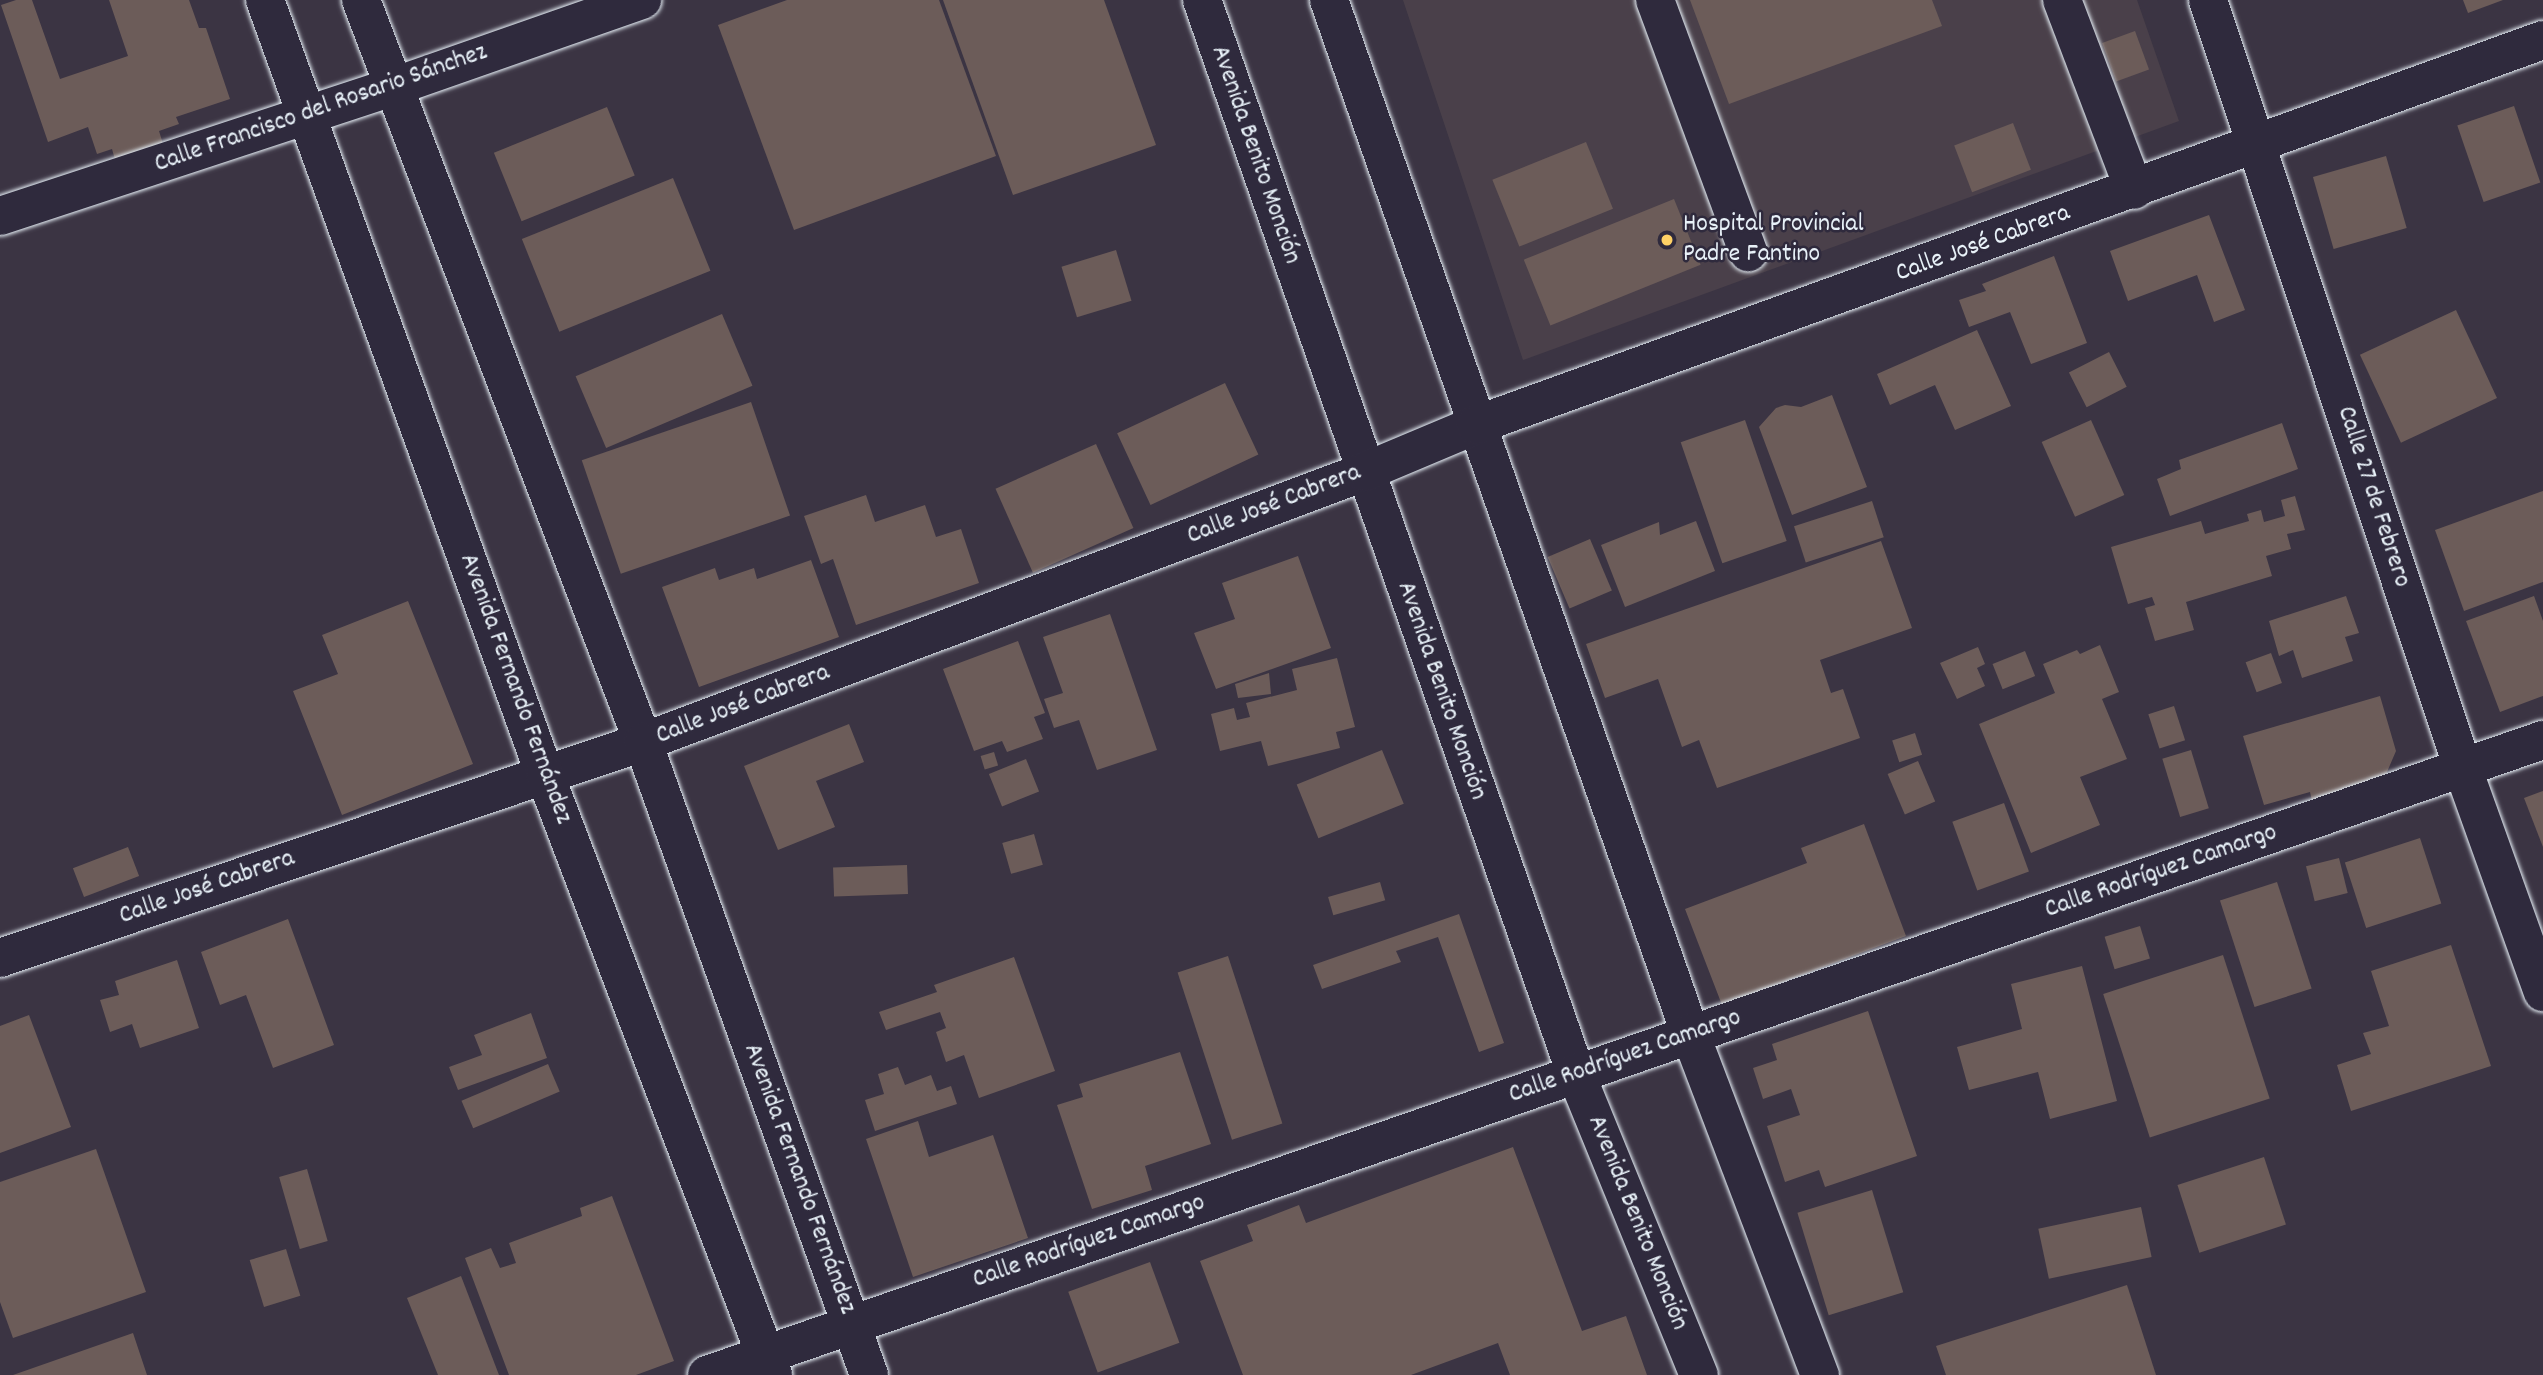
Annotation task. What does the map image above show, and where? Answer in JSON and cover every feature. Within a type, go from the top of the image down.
[{"type":"street","name":"Avenida Fernando Fernández","points":[[265,0],[545,775],[770,1365]]},
{"type":"street","name":"Avenida Fernando Fernández","points":[[361,0],[643,742],[869,1375]]},
{"type":"street","name":"Calle Francisco del Rosario Sánchez","points":[[0,216],[307,116],[642,0]]},
{"type":"street","name":"Avenida Benito Monción","points":[[1202,0],[1364,472],[1576,1074],[1699,1375]]},
{"type":"street","points":[[1329,0],[1690,1033],[1820,1375]]},
{"type":"street","points":[[1655,0],[1748,252]]},
{"type":"street","points":[[2062,0],[2134,190]]},
{"type":"street","name":"Calle 27 de Febrero","points":[[2208,0],[2463,769],[2543,992]]},
{"type":"street","name":"Calle José Cabrera","points":[[0,958],[643,742],[1364,472],[1476,425],[2257,146],[2543,40]]},
{"type":"street","name":"Calle Rodríguez Camargo","points":[[708,1375],[770,1365],[851,1325],[2543,740]]},
{"type":"shaded area","name":"Hospital Provincial Padre Fantino","points":[[1403,0],[2137,0],[2179,121],[1523,360]]},
{"type":"building","points":[[16,0],[32,0],[60,79],[128,56],[109,0],[189,0],[199,28],[206,28],[230,99],[176,117],[179,124],[159,131],[164,147],[116,163],[112,149],[97,154],[88,127],[48,142],[1,5]]},
{"type":"building","points":[[787,0],[939,0],[996,156],[794,230],[718,25]]},
{"type":"building","points":[[943,0],[1104,0],[1156,145],[1013,195]]},
{"type":"building","points":[[1690,0],[1932,0],[1942,26],[1729,104]]},
{"type":"building","points":[[2463,0],[2503,0],[2468,13]]},
{"type":"building","points":[[2135,31],[2149,70],[2116,81],[2102,43]]},
{"type":"building","points":[[2514,106],[2540,183],[2484,202],[2457,126]]},
{"type":"building","points":[[607,107],[635,176],[522,221],[494,153]]},
{"type":"building","points":[[2013,123],[2031,170],[1972,192],[1954,146]]},
{"type":"building","points":[[1586,142],[1613,209],[1519,247],[1492,180]]},
{"type":"building","points":[[2386,156],[2407,228],[2334,249],[2313,177]]},
{"type":"building","points":[[673,178],[710,271],[559,332],[522,239]]},
{"type":"building","points":[[1674,199],[1701,265],[1550,326],[1524,260]]},
{"type":"building","points":[[2209,215],[2245,310],[2214,322],[2197,275],[2128,301],[2110,251]]},
{"type":"building","points":[[1116,250],[1131,301],[1077,317],[1061,267]]},
{"type":"building","points":[[2054,256],[2087,343],[2031,364],[2010,312],[1969,327],[1959,300],[1986,291],[1982,284]]},
{"type":"building","points":[[2456,310],[2497,398],[2401,443],[2360,355]]},
{"type":"building","points":[[722,314],[752,386],[606,448],[576,376]]},
{"type":"building","points":[[1977,330],[2011,406],[1955,430],[1935,385],[1890,405],[1877,374]]},
{"type":"building","points":[[2109,352],[2127,387],[2087,407],[2069,372]]},
{"type":"building","points":[[1225,383],[1258,455],[1151,505],[1117,433]]},
{"type":"building","points":[[1832,395],[1867,487],[1792,515],[1759,427],[1776,408],[1785,405],[1801,407]]},
{"type":"building","points":[[751,402],[790,515],[621,574],[582,460]]},
{"type":"building","points":[[1745,420],[1787,541],[1722,563],[1681,442]]},
{"type":"building","points":[[2091,420],[2124,495],[2075,517],[2042,442]]},
{"type":"building","points":[[2282,423],[2298,469],[2170,516],[2157,479],[2181,469],[2179,460]]},
{"type":"building","points":[[1096,444],[1133,528],[1033,573],[996,489]]},
{"type":"building","points":[[2543,491],[2543,582],[2464,611],[2435,530]]},
{"type":"building","points":[[866,495],[875,522],[925,505],[936,537],[961,529],[979,583],[856,625],[833,559],[821,564],[804,516]]},
{"type":"building","points":[[2295,496],[2305,530],[2287,534],[2291,549],[2266,556],[2272,576],[2186,602],[2194,630],[2155,641],[2145,608],[2155,605],[2152,597],[2128,604],[2111,547],[2201,521],[2205,534],[2249,521],[2247,514],[2261,510],[2264,522],[2285,516],[2281,500]]},
{"type":"building","points":[[1872,501],[1884,537],[1806,562],[1794,526]]},
{"type":"building","points":[[1696,521],[1715,571],[1625,607],[1601,545],[1659,522],[1660,535]]},
{"type":"building","points":[[1590,539],[1612,591],[1570,609],[1548,557]]},
{"type":"building","points":[[1881,541],[1912,628],[1820,660],[1831,693],[1843,689],[1860,738],[1717,788],[1699,740],[1682,747],[1658,679],[1605,698],[1586,644]]},
{"type":"building","points":[[1298,556],[1331,648],[1216,689],[1194,633],[1235,619],[1222,583]]},
{"type":"building","points":[[811,560],[839,637],[699,687],[662,587],[715,568],[719,580],[754,568],[757,579]]},
{"type":"building","points":[[2346,596],[2359,633],[2345,637],[2353,661],[2302,678],[2293,650],[2279,656],[2269,621]]},
{"type":"building","points":[[2534,596],[2543,621],[2543,696],[2500,712],[2466,621]]},
{"type":"building","points":[[408,601],[473,764],[342,815],[293,691],[338,674],[322,635]]},
{"type":"building","points":[[1110,614],[1157,750],[1097,770],[1079,720],[1054,728],[1044,699],[1063,693],[1043,637]]},
{"type":"building","points":[[1018,641],[1045,713],[1034,717],[1043,739],[1007,752],[1002,741],[974,751],[943,669]]},
{"type":"building","points":[[2100,645],[2119,692],[2102,699],[2127,759],[2080,777],[2100,825],[2031,853],[1979,724],[2055,693],[2043,664],[2077,650],[2080,654]]},
{"type":"building","points":[[1978,647],[1985,664],[1977,668],[1985,686],[1957,699],[1940,663]]},
{"type":"building","points":[[2025,651],[2035,676],[2003,689],[1993,664]]},
{"type":"building","points":[[2271,653],[2282,683],[2257,692],[2246,662]]},
{"type":"building","points":[[1337,658],[1355,727],[1336,732],[1340,748],[1268,766],[1261,741],[1220,751],[1211,714],[1234,708],[1237,720],[1250,717],[1246,703],[1297,690],[1292,669]]},
{"type":"building","points":[[1269,673],[1271,694],[1238,698],[1235,684]]},
{"type":"building","points":[[2380,696],[2396,751],[2384,779],[2312,801],[2310,792],[2264,805],[2243,736]]},
{"type":"building","points":[[2174,706],[2185,740],[2159,749],[2148,714]]},
{"type":"building","points":[[849,724],[864,762],[816,781],[835,827],[778,850],[744,766]]},
{"type":"building","points":[[1915,733],[1922,755],[1899,762],[1892,740]]},
{"type":"building","points":[[1382,750],[1404,804],[1318,838],[1297,784]]},
{"type":"building","points":[[2191,750],[2209,808],[2180,817],[2162,759]]},
{"type":"building","points":[[994,752],[998,765],[985,769],[981,756]]},
{"type":"building","points":[[1026,759],[1039,791],[1002,806],[989,774]]},
{"type":"building","points":[[1918,761],[1935,802],[1905,814],[1888,774]]},
{"type":"building","points":[[2543,791],[2543,847],[2524,798]]},
{"type":"building","points":[[2004,803],[2029,872],[1977,890],[1952,822]]},
{"type":"building","points":[[1864,824],[1906,936],[1722,1005],[1685,909],[1807,863],[1801,848]]},
{"type":"building","points":[[1034,834],[1043,865],[1011,874],[1002,843]]},
{"type":"building","points":[[2420,838],[2441,904],[2366,928],[2345,862]]},
{"type":"building","points":[[128,847],[139,876],[84,897],[73,868]]},
{"type":"building","points":[[2339,858],[2348,893],[2315,901],[2306,866]]},
{"type":"building","points":[[907,865],[908,894],[834,897],[833,868]]},
{"type":"building","points":[[1380,882],[1385,900],[1333,915],[1328,897]]},
{"type":"building","points":[[2277,882],[2312,989],[2255,1007],[2220,901]]},
{"type":"building","points":[[1459,914],[1504,1043],[1479,1052],[1438,937],[1396,951],[1401,962],[1322,989],[1313,965]]},
{"type":"building","points":[[288,919],[334,1045],[273,1068],[246,995],[220,1005],[201,952]]},
{"type":"building","points":[[2140,926],[2150,959],[2115,969],[2105,937]]},
{"type":"building","points":[[2451,945],[2491,1066],[2351,1111],[2337,1065],[2371,1054],[2363,1033],[2389,1026],[2371,971]]},
{"type":"building","points":[[2223,955],[2270,1099],[2150,1138],[2103,994]]},
{"type":"building","points":[[1228,956],[1282,1123],[1232,1140],[1178,972]]},
{"type":"building","points":[[1014,957],[1055,1071],[979,1098],[964,1055],[946,1062],[936,1032],[946,1028],[940,1012],[886,1030],[879,1012],[937,992],[934,985]]},
{"type":"building","points":[[177,960],[199,1028],[140,1048],[132,1024],[110,1032],[100,1000],[119,995],[115,981]]},
{"type":"building","points":[[2082,966],[2117,1101],[2050,1119],[2038,1072],[1969,1090],[1957,1047],[2022,1029],[2011,984]]},
{"type":"building","points":[[1868,1011],[1917,1156],[1825,1187],[1819,1170],[1785,1182],[1767,1126],[1800,1115],[1791,1089],[1763,1099],[1753,1068],[1777,1060],[1772,1044]]},
{"type":"building","points":[[531,1013],[547,1058],[458,1090],[449,1067],[482,1055],[474,1035]]},
{"type":"building","points":[[29,1015],[71,1127],[0,1153],[0,1026]]},
{"type":"building","points":[[1180,1052],[1211,1144],[1145,1166],[1152,1190],[1092,1209],[1057,1105],[1083,1097],[1079,1084]]},
{"type":"building","points":[[548,1064],[560,1092],[473,1128],[461,1101]]},
{"type":"building","points":[[898,1067],[905,1085],[931,1075],[937,1091],[951,1086],[957,1104],[875,1131],[865,1100],[884,1094],[878,1074]]},
{"type":"building","points":[[918,1121],[929,1157],[993,1135],[1028,1238],[913,1277],[866,1139]]},
{"type":"building","points":[[1513,1147],[1582,1331],[1626,1316],[1647,1375],[1510,1375],[1498,1343],[1411,1375],[1243,1375],[1200,1261],[1253,1241],[1247,1225],[1299,1205],[1306,1223]]},
{"type":"building","points":[[96,1149],[146,1292],[13,1338],[0,1302],[0,1182]]},
{"type":"building","points":[[2264,1157],[2286,1225],[2199,1253],[2177,1185]]},
{"type":"building","points":[[307,1169],[328,1241],[300,1249],[279,1177]]},
{"type":"building","points":[[1872,1190],[1903,1292],[1829,1315],[1797,1213]]},
{"type":"building","points":[[612,1196],[674,1361],[636,1375],[509,1375],[465,1258],[491,1248],[500,1268],[516,1263],[509,1243],[582,1216],[580,1208]]},
{"type":"building","points":[[2141,1207],[2152,1257],[2049,1279],[2038,1229]]},
{"type":"building","points":[[286,1249],[300,1296],[264,1307],[250,1260]]},
{"type":"building","points":[[1150,1262],[1179,1343],[1098,1373],[1068,1292]]},
{"type":"building","points":[[461,1276],[499,1375],[438,1375],[407,1298]]},
{"type":"building","points":[[2127,1285],[2156,1375],[1946,1375],[1936,1346]]},
{"type":"building","points":[[133,1333],[147,1375],[13,1375]]},
{"type":"place","name":"Hospital Provincial Padre Fantino","points":[[1667,240]]}]
